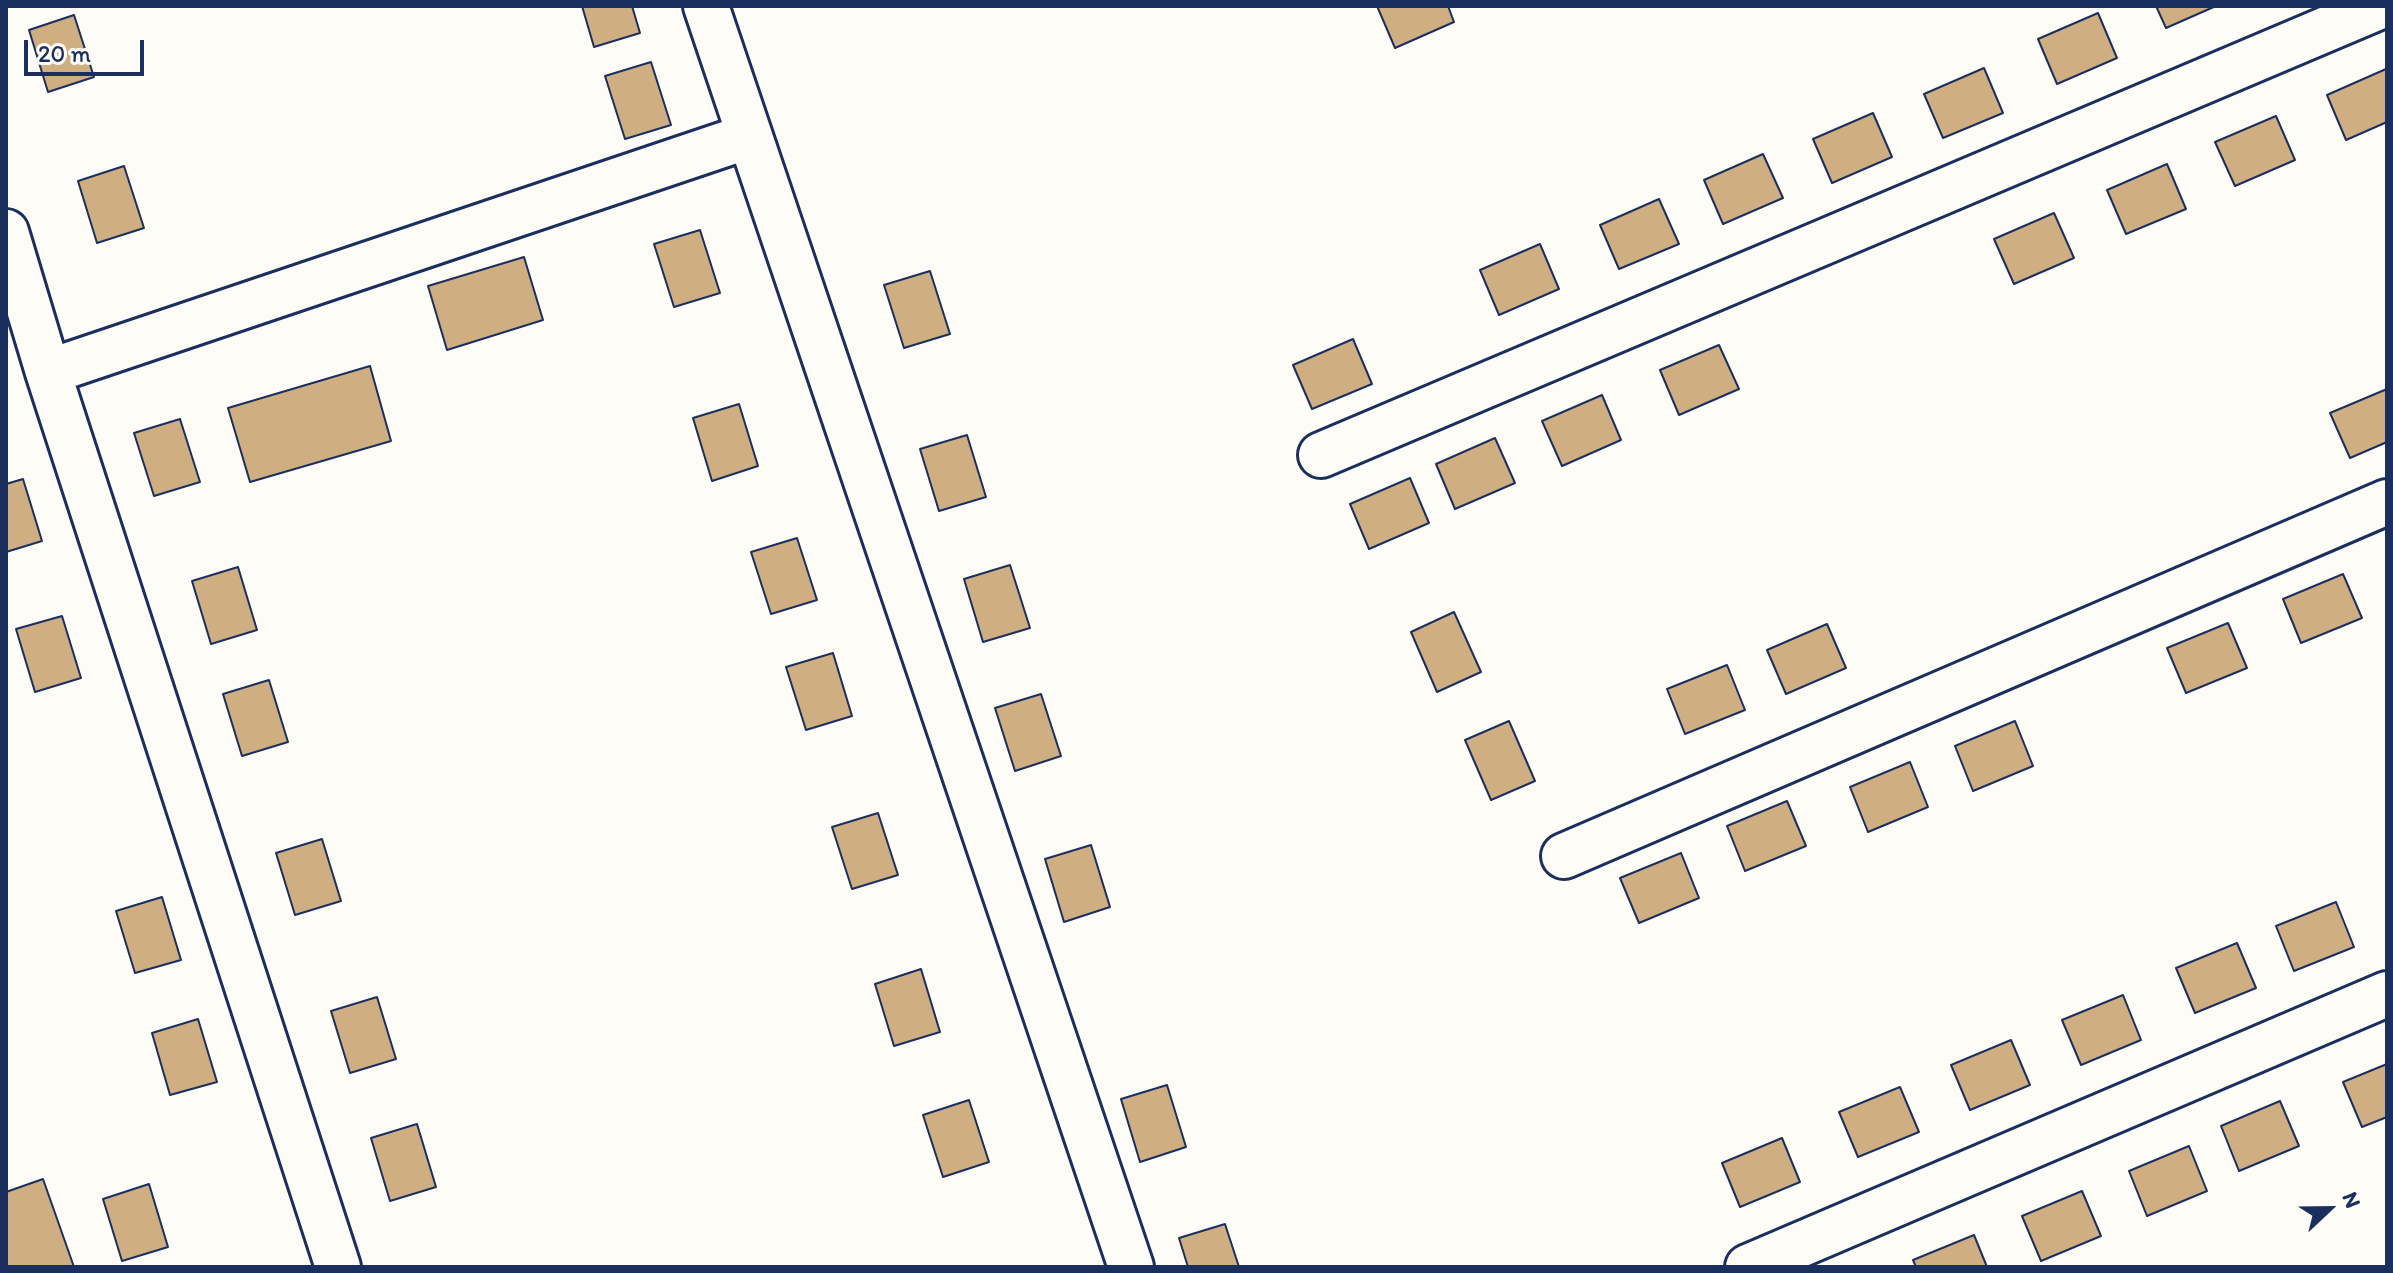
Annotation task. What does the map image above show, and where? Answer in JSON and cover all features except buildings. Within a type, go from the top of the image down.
[{"type":"street","points":[[706,6],[1131,1267]]},
{"type":"street","points":[[1321,455],[2381,6]]},
{"type":"street","points":[[48,372],[749,136]]},
{"type":"street","points":[[6,232],[48,372],[338,1267]]},
{"type":"street","points":[[1564,856],[2387,502]]},
{"type":"street","points":[[1748,1267],[2387,994]]}]
